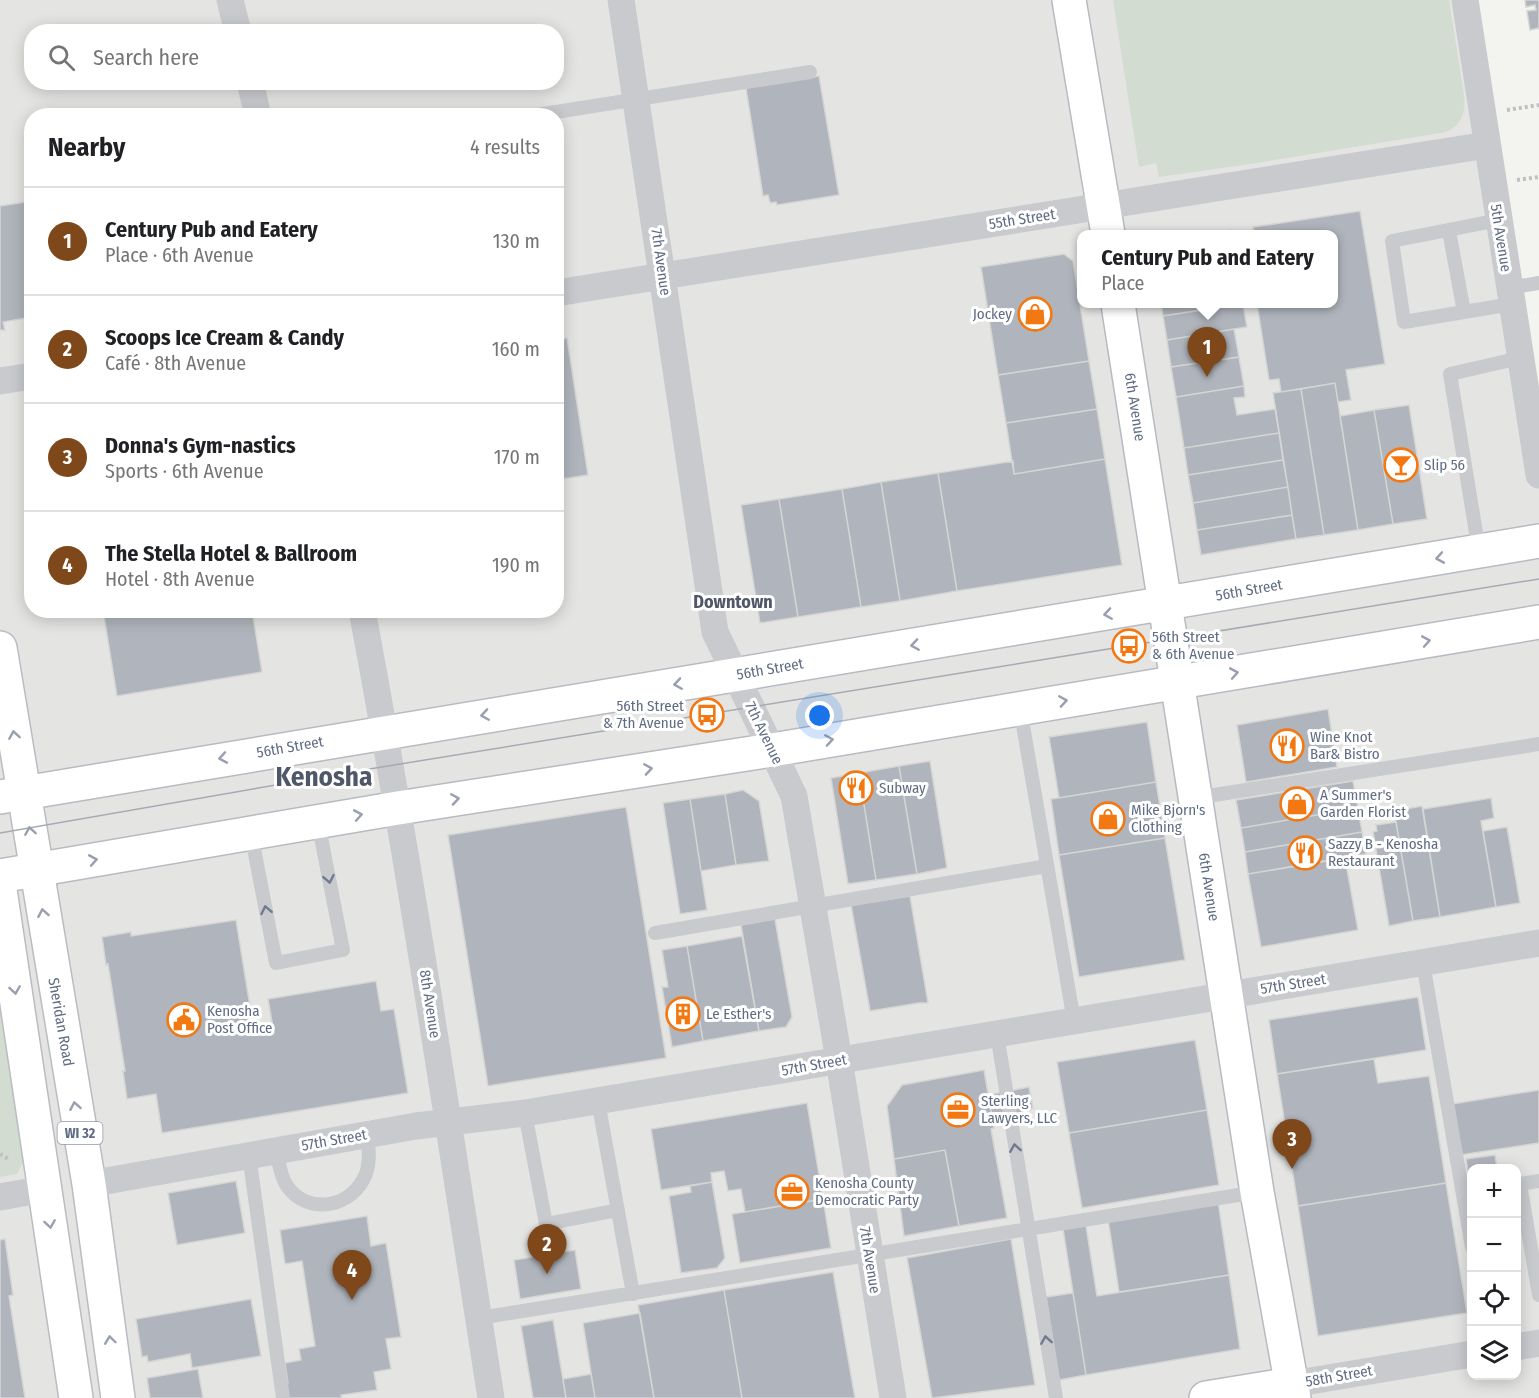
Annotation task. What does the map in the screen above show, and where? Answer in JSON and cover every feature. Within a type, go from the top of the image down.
[{"type":"street","points":[[230,0],[236,24]]},
{"type":"street","name":"7th Avenue","points":[[621,0],[715,632],[794,796],[893,1398]]},
{"type":"street","points":[[1069,0],[1105,220]]},
{"type":"street","name":"5th Avenue","points":[[1465,0],[1539,475]]},
{"type":"street","points":[[252,90],[256,108]]},
{"type":"street","name":"55th Street","points":[[564,292],[663,276],[1105,220],[1487,145]]},
{"type":"street","name":"6th Avenue","points":[[1119,308],[1257,1192],[1293,1391]]},
{"type":"street","points":[[0,381],[24,377]]},
{"type":"street","name":"56th Street","points":[[12,795],[384,731],[736,675],[1539,541]]},
{"type":"street","name":"8th Avenue","points":[[363,618],[398,808],[491,1398]]},
{"type":"street","points":[[0,876],[398,808],[772,750],[1539,621]]},
{"type":"street","name":"Sheridan Road","points":[[0,648],[12,795],[36,870],[89,1184],[118,1398]]},
{"type":"street","name":"WI 32","points":[[0,890],[76,1398]]},
{"type":"street","name":"57th Street","points":[[89,1184],[368,1134],[525,1113],[1539,943]]},
{"type":"street","points":[[0,1197],[45,1190]]},
{"type":"street","points":[[1521,1346],[1539,1343]]},
{"type":"street","name":"58th Street","points":[[1206,1398],[1293,1391],[1467,1355]]},
{"type":"lane","points":[[564,111],[810,72]]},
{"type":"lane","points":[[1499,220],[1392,241],[1404,322],[1464,312],[1539,283]]},
{"type":"lane","points":[[1449,231],[1464,312]]},
{"type":"lane","points":[[1479,551],[1450,374],[1520,358]]},
{"type":"lane","points":[[1020,708],[1074,1021]]},
{"type":"lane","points":[[1195,798],[1539,744]]},
{"type":"lane","points":[[251,833],[276,963],[343,951],[318,822]]},
{"type":"lane","points":[[656,933],[1047,866]]},
{"type":"lane","points":[[1422,963],[1467,1219]]},
{"type":"lane","points":[[997,1034],[1056,1398]]},
{"type":"lane","points":[[598,1101],[633,1294]]},
{"type":"lane","points":[[525,1113],[546,1224],[618,1210]]},
{"type":"lane","points":[[276,1150],[286,1185],[297,1197],[310,1204],[324,1206],[340,1201],[354,1192],[365,1178],[369,1156],[368,1134]]},
{"type":"lane","points":[[249,1155],[283,1398]]},
{"type":"lane","points":[[1539,1181],[1520,1184],[1539,1295]]},
{"type":"lane","points":[[478,1318],[1257,1192]]},
{"type":"shaded area","points":[[0,0],[1465,0],[1539,476],[1539,1398],[0,1398]]},
{"type":"shaded area","points":[[1113,0],[1449,0],[1464,95],[1462,117],[1456,126],[1446,132],[1159,177],[1156,163],[1139,167]]},
{"type":"shaded area","points":[[0,974],[28,1153],[17,1174],[0,1177]]},
{"type":"building","points":[[1525,0],[1539,0],[1539,28],[1530,30],[1527,11],[1536,10],[1535,5],[1526,7]]},
{"type":"building","points":[[819,76],[839,195],[777,205],[776,202],[770,203],[768,195],[763,196],[746,88]]},
{"type":"building","points":[[24,202],[24,318],[3,322],[5,330],[0,330],[0,206]]},
{"type":"building","points":[[1360,211],[1385,364],[1346,370],[1351,400],[1338,402],[1335,383],[1281,392],[1279,379],[1269,380],[1258,308],[1338,308],[1338,230],[1253,230],[1253,227]]},
{"type":"building","name":"Jockey","points":[[1064,254],[1073,261],[1077,286],[1077,308],[1081,308],[1089,361],[998,375],[981,267]]},
{"type":"building","points":[[1162,308],[1213,308],[1163,316]]},
{"type":"building","points":[[1216,308],[1244,308],[1247,327],[1167,340],[1163,316]]},
{"type":"building","points":[[1234,329],[1239,357],[1171,367],[1167,340]]},
{"type":"building","points":[[567,338],[588,475],[564,479],[564,339]]},
{"type":"building","points":[[1239,357],[1244,386],[1176,397],[1171,367]]},
{"type":"building","points":[[1089,361],[1097,409],[1006,423],[998,375]]},
{"type":"building","points":[[1335,383],[1358,530],[1324,535],[1301,389]]},
{"type":"building","points":[[1244,386],[1245,397],[1234,398],[1237,415],[1275,409],[1279,433],[1184,448],[1176,397]]},
{"type":"building","points":[[1301,389],[1324,535],[1296,539],[1273,393]]},
{"type":"building","name":"Slip 56","points":[[1409,405],[1427,519],[1393,524],[1374,410]]},
{"type":"building","points":[[1097,409],[1105,459],[1014,474],[1006,423]]},
{"type":"building","points":[[1374,410],[1393,524],[1358,530],[1340,416]]},
{"type":"building","points":[[1279,433],[1283,460],[1188,475],[1184,448]]},
{"type":"building","points":[[1105,459],[1122,565],[957,591],[938,473],[1013,461],[1014,474]]},
{"type":"building","points":[[1283,460],[1288,487],[1193,503],[1188,475]]},
{"type":"building","points":[[938,473],[957,591],[900,601],[881,482]]},
{"type":"building","points":[[881,482],[900,601],[861,607],[842,489]]},
{"type":"building","points":[[1288,487],[1292,515],[1197,530],[1193,503]]},
{"type":"building","points":[[842,489],[861,607],[798,617],[779,499]]},
{"type":"building","points":[[779,499],[798,617],[760,623],[741,505]]},
{"type":"building","points":[[1292,515],[1296,539],[1201,555],[1197,530]]},
{"type":"building","points":[[104,618],[253,618],[262,672],[117,696]]},
{"type":"building","name":"Wine Knot Bar& Bistro","points":[[1328,709],[1337,767],[1246,782],[1237,725]]},
{"type":"building","points":[[1147,722],[1156,782],[1059,798],[1049,737]]},
{"type":"building","points":[[930,761],[947,868],[917,874],[899,766]]},
{"type":"building","points":[[899,766],[917,874],[876,880],[859,773]]},
{"type":"building","points":[[859,773],[876,880],[848,884],[831,778]]},
{"type":"building","name":"A Summer's Garden Florist","points":[[1353,781],[1358,808],[1241,828],[1236,800]]},
{"type":"building","name":"Mike Bjorn's Clothing","points":[[1156,782],[1165,838],[1059,855],[1051,799]]},
{"type":"building","points":[[743,790],[759,801],[769,861],[736,865],[725,794]]},
{"type":"building","points":[[725,794],[736,865],[701,871],[690,799]]},
{"type":"building","points":[[1491,798],[1494,818],[1481,821],[1496,907],[1440,917],[1423,809]]},
{"type":"building","points":[[690,799],[707,910],[680,914],[663,803]]},
{"type":"building","points":[[1422,806],[1440,917],[1413,921],[1394,811]]},
{"type":"building","points":[[626,807],[666,1058],[488,1086],[448,835]]},
{"type":"building","points":[[1358,808],[1362,832],[1245,852],[1241,828]]},
{"type":"building","points":[[1396,822],[1413,921],[1389,926],[1373,832],[1377,831],[1376,825]]},
{"type":"building","points":[[1507,827],[1520,903],[1496,907],[1483,831]]},
{"type":"building","name":"Sazzy B - Kenosha Restaurant","points":[[1362,832],[1366,854],[1248,874],[1245,852]]},
{"type":"building","points":[[1165,838],[1185,960],[1079,977],[1059,855]]},
{"type":"building","points":[[1345,858],[1358,930],[1261,947],[1248,874]]},
{"type":"building","points":[[910,896],[928,1003],[870,1011],[851,905]]},
{"type":"building","points":[[775,919],[792,1017],[786,1027],[759,1031],[741,925]]},
{"type":"building","name":"Kenosha Post Office","points":[[236,920],[254,1031],[273,1028],[268,999],[376,981],[381,1011],[394,1009],[408,1093],[162,1133],[156,1094],[127,1099],[123,1071],[125,1071],[102,937],[131,932],[131,936]]},
{"type":"building","points":[[742,936],[759,1031],[703,1041],[687,946]]},
{"type":"building","name":"Le Esther's","points":[[687,946],[703,1041],[672,1047],[662,987],[668,987],[662,950]]},
{"type":"building","points":[[1418,997],[1426,1050],[1277,1074],[1269,1020]]},
{"type":"building","points":[[1195,1040],[1207,1110],[1069,1133],[1057,1062]]},
{"type":"building","points":[[1374,1059],[1378,1083],[1429,1076],[1446,1183],[1298,1206],[1277,1074]]},
{"type":"building","points":[[984,1070],[994,1128],[991,1129],[1007,1218],[959,1226],[945,1150],[894,1159],[887,1106],[902,1085]]},
{"type":"building","points":[[1029,1087],[1033,1108],[1010,1120],[993,1122],[988,1095]]},
{"type":"building","points":[[1539,1090],[1539,1143],[1460,1155],[1452,1104]]},
{"type":"building","points":[[807,1103],[823,1199],[745,1212],[741,1189],[728,1191],[724,1171],[711,1173],[712,1182],[661,1190],[651,1129]]},
{"type":"building","points":[[1207,1110],[1219,1185],[1082,1208],[1069,1133]]},
{"type":"building","points":[[945,1150],[959,1226],[904,1236],[894,1159]]},
{"type":"building","points":[[1495,1155],[1496,1164],[1467,1165],[1466,1159]]},
{"type":"building","points":[[236,1181],[245,1233],[177,1245],[168,1193]]},
{"type":"building","points":[[712,1182],[725,1258],[717,1268],[681,1273],[669,1196],[691,1192],[690,1186]]},
{"type":"building","points":[[1446,1183],[1467,1313],[1318,1336],[1298,1206]]},
{"type":"building","points":[[823,1199],[831,1248],[740,1263],[732,1214]]},
{"type":"building","points":[[1218,1201],[1229,1275],[1119,1292],[1108,1219]]},
{"type":"building","points":[[367,1216],[371,1246],[386,1243],[401,1337],[386,1339],[391,1369],[374,1372],[377,1390],[341,1395],[342,1398],[287,1398],[285,1383],[288,1383],[285,1363],[301,1360],[299,1349],[315,1346],[302,1261],[285,1264],[280,1230]]},
{"type":"building","points":[[1086,1226],[1097,1296],[1229,1275],[1240,1349],[1086,1375],[1063,1229]]},
{"type":"building","points":[[5,1239],[13,1295],[9,1296],[25,1398],[0,1398],[0,1240]]},
{"type":"building","points":[[1011,1239],[1035,1385],[932,1398],[907,1258]]},
{"type":"building","points":[[575,1250],[581,1289],[520,1299],[514,1260]]},
{"type":"building","points":[[833,1272],[855,1398],[742,1398],[724,1290]]},
{"type":"building","points":[[724,1290],[742,1398],[654,1398],[638,1305]]},
{"type":"building","points":[[1073,1293],[1086,1375],[1059,1380],[1046,1297]]},
{"type":"building","points":[[251,1299],[261,1356],[192,1368],[190,1354],[148,1362],[147,1356],[142,1357],[136,1319]]},
{"type":"building","points":[[640,1313],[654,1398],[595,1398],[583,1323]]},
{"type":"building","points":[[553,1320],[566,1398],[533,1398],[521,1326]]},
{"type":"building","points":[[198,1369],[203,1398],[150,1398],[147,1378]]},
{"type":"building","points":[[591,1374],[595,1398],[566,1398],[563,1379]]},
{"type":"tram line","points":[[0,833],[351,772],[1539,579]]},
{"type":"place","name":"Jockey","points":[[1035,314]]},
{"type":"place","name":"Century Pub and Eatery","points":[[1207,377]]},
{"type":"place","name":"Slip 56","points":[[1401,465]]},
{"type":"place","name":"56th Street & 6th Avenue","points":[[1129,646]]},
{"type":"place","name":"56th Street & 7th Avenue","points":[[707,715]]},
{"type":"place","name":"Wine Knot Bar& Bistro","points":[[1287,746]]},
{"type":"place","name":"Subway","points":[[856,788]]},
{"type":"place","name":"A Summer's Garden Florist","points":[[1297,804]]},
{"type":"place","name":"Mike Bjorn's Clothing","points":[[1108,819]]},
{"type":"place","name":"Sazzy B - Kenosha Restaurant","points":[[1305,853]]},
{"type":"place","name":"Le Esther's","points":[[683,1014]]},
{"type":"place","name":"Kenosha Post Office","points":[[184,1020]]},
{"type":"place","name":"Sterling Lawyers, LLC","points":[[958,1110]]},
{"type":"place","name":"Donna's Gym-nastics","points":[[1292,1169]]},
{"type":"place","name":"Kenosha County Democratic Party","points":[[792,1192]]},
{"type":"place","name":"Scoops Ice Cream & Candy","points":[[547,1274]]},
{"type":"place","name":"The Stella Hotel & Ballroom","points":[[352,1300]]},
{"type":"district","name":"Downtown","points":[[733,602]]},
{"type":"district","name":"Kenosha","points":[[324,777]]}]
